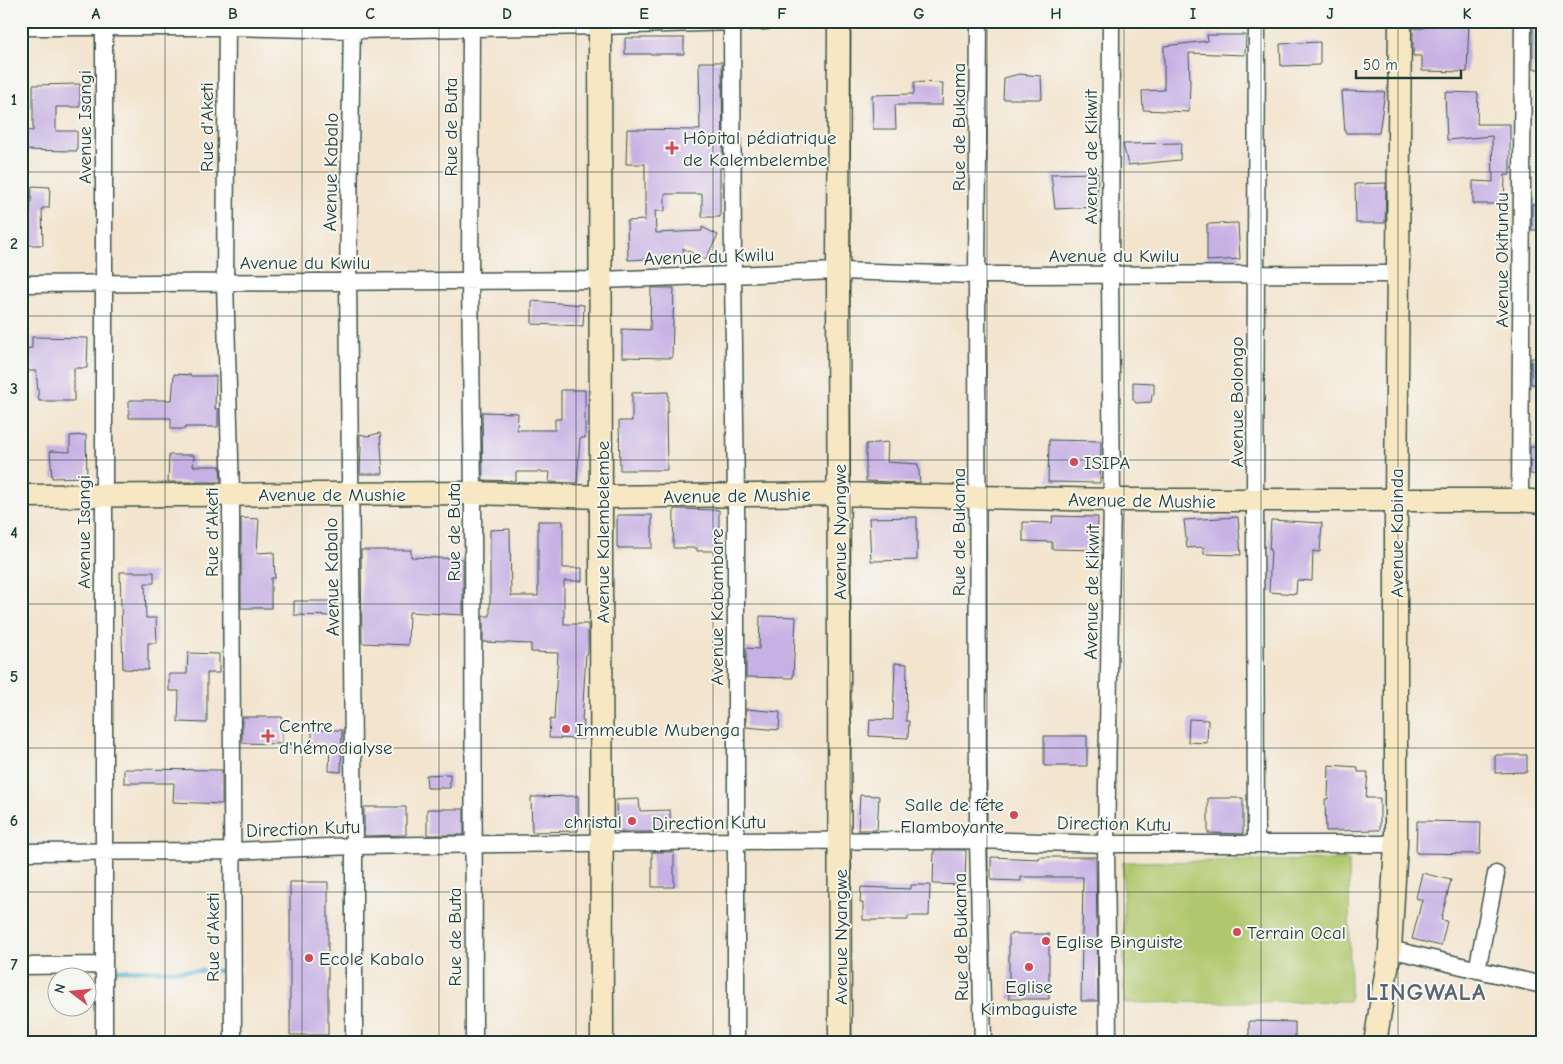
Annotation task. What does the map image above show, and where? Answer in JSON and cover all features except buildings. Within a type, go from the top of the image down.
[{"type":"street","points":[[21,27],[104,24],[352,26],[766,21]]},
{"type":"street","name":"Avenue Nyangwe","points":[[839,21],[840,1043]]},
{"type":"street","name":"Rue de Bukama","points":[[978,21],[978,840],[983,1043]]},
{"type":"street","name":"Avenue de Kikwit","points":[[1108,1043],[1106,844],[1112,500],[1110,275],[1111,21]]},
{"type":"street","name":"Avenue Bolongo","points":[[1256,843],[1257,21]]},
{"type":"street","name":"Avenue Kabinda","points":[[1375,1043],[1390,949],[1396,844],[1396,501],[1400,21]]},
{"type":"street","name":"Avenue Okitundu","points":[[1520,500],[1523,21]]},
{"type":"street","name":"Avenue Kabambare","points":[[732,22],[736,495],[736,1043]]},
{"type":"street","name":"Avenue Isangi","points":[[104,24],[104,1043]]},
{"type":"street","name":"Rue d'Aketi","points":[[227,24],[225,282],[231,494],[233,1043]]},
{"type":"street","name":"Avenue Kalembelembe","points":[[600,24],[602,1043]]},
{"type":"street","name":"Rue de Buta","points":[[471,25],[470,281],[474,493],[474,1043]]},
{"type":"street","name":"Avenue Kabalo","points":[[352,26],[348,281],[354,846],[354,1043]]},
{"type":"street","name":"Avenue du Kwilu","points":[[21,284],[601,280],[838,271],[977,275],[1398,274]]},
{"type":"street","name":"Avenue de Mushie","points":[[21,496],[474,493],[602,497],[838,494],[1112,500],[1520,500],[1542,502]]},
{"type":"street","name":"Direction Kutu","points":[[21,852],[232,851],[354,846],[735,841],[978,840],[1106,844],[1396,844]]},
{"type":"street","points":[[1477,970],[1496,874]]},
{"type":"street","points":[[1390,949],[1542,985]]},
{"type":"street","points":[[21,966],[104,965]]},
{"type":"green space","name":"Terrain Ocal","points":[[1349,860],[1350,1001],[1124,1003],[1123,862]]},
{"type":"waterway","points":[[108,970],[230,971]]},
{"type":"place","name":"Hôpital pédiatrique de Kalembelembe","points":[[672,148]]},
{"type":"place","name":"ISIPA","points":[[1074,462]]},
{"type":"place","name":"Immeuble Mubenga","points":[[566,729]]},
{"type":"place","name":"Centre d'hémodialyse","points":[[268,736]]},
{"type":"place","name":"Salle de fête Flamboyante","points":[[1014,815]]},
{"type":"place","name":"christal","points":[[632,821]]},
{"type":"place","name":"Terrain Ocal","points":[[1237,932]]},
{"type":"place","name":"Eglise Binguiste","points":[[1046,941]]},
{"type":"place","name":"Ecole Kabalo","points":[[309,958]]},
{"type":"place","name":"Eglise Kimbaguiste","points":[[1029,967]]},
{"type":"district","name":"LINGWALA","points":[[1426,992]]}]
